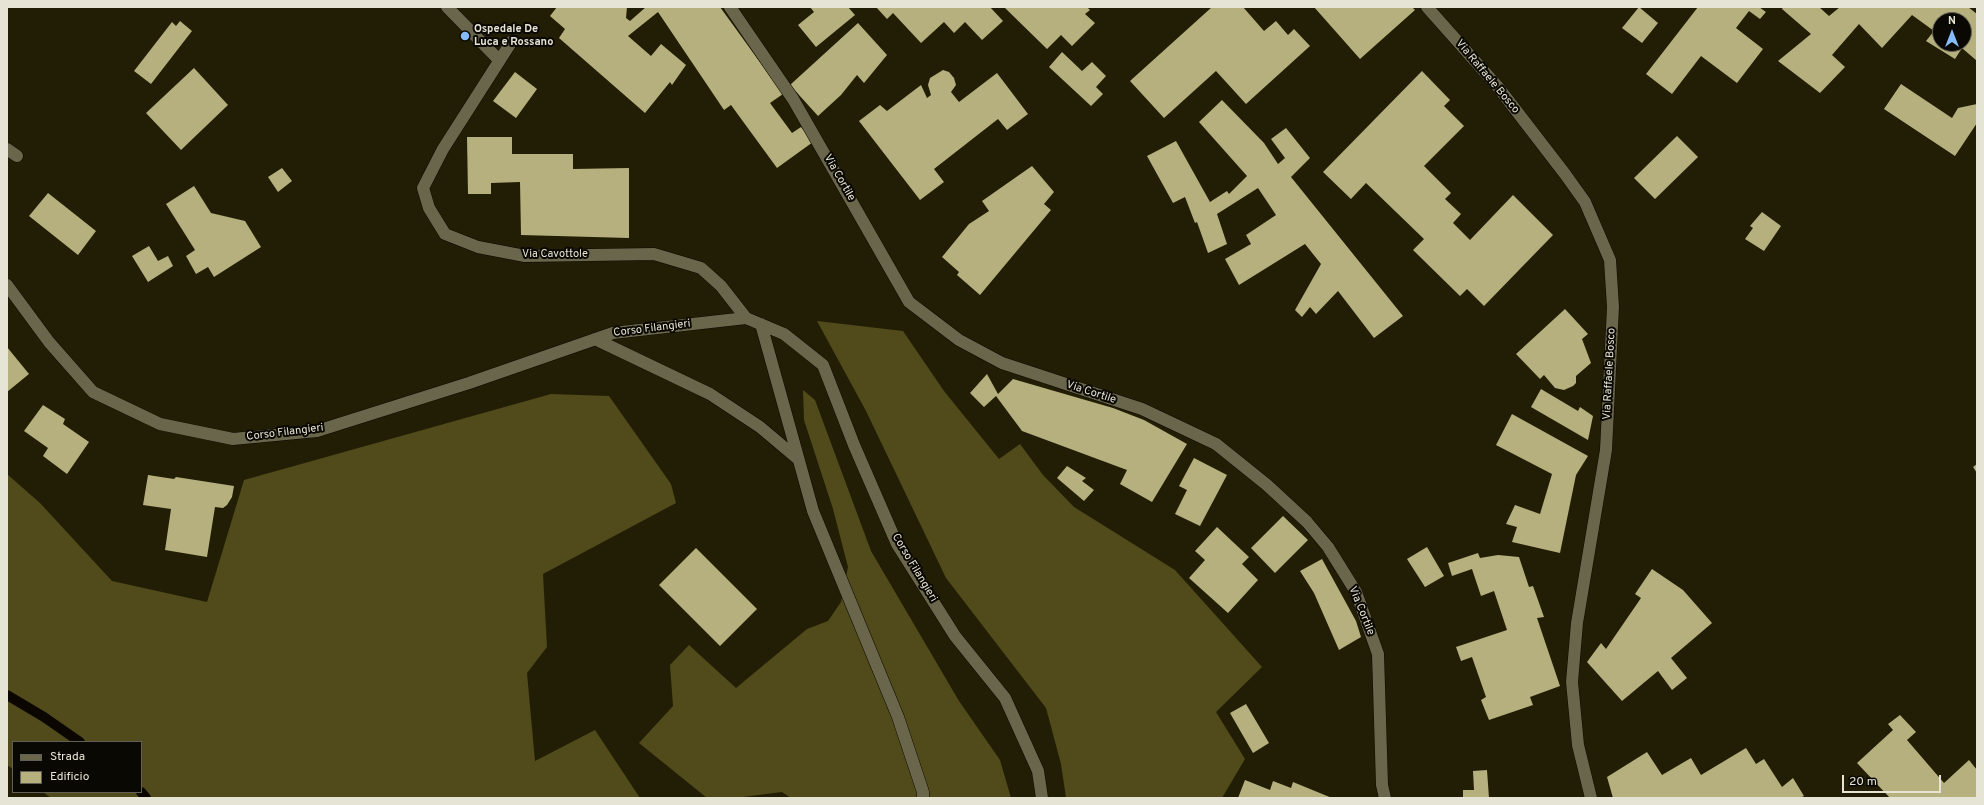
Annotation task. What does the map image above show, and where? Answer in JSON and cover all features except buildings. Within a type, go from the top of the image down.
[{"type":"street","points":[[447,7],[499,60]]},
{"type":"street","name":"Via Cortile","points":[[730,7],[793,99],[909,302],[959,340],[1002,363],[1142,410],[1216,444],[1267,485],[1307,522],[1328,547],[1356,592],[1378,654],[1382,785],[1385,798]]},
{"type":"street","name":"Via Raffaele Bosco","points":[[1427,7],[1498,87],[1565,174],[1585,202],[1610,260],[1613,307],[1606,450],[1577,623],[1572,682],[1578,745],[1591,798]]},
{"type":"street","name":"Via Cavottole","points":[[512,41],[443,149],[423,188],[429,208],[445,234],[478,247],[525,256],[654,254],[701,268],[721,286],[746,318]]},
{"type":"street","points":[[7,149],[17,156]]},
{"type":"street","name":"Corso Filangieri","points":[[7,284],[49,342],[93,392],[160,424],[233,439],[316,432],[469,383],[613,333],[746,318],[784,334],[823,365],[854,445],[897,544],[955,636],[1005,698],[1038,771],[1042,798]]},
{"type":"street","points":[[761,324],[813,511],[898,716],[923,792],[923,798]]},
{"type":"street","points":[[595,339],[710,394],[760,426],[798,459]]},
{"type":"shaded area","points":[[817,321],[903,331],[944,391],[999,459],[1020,444],[1043,475],[1074,507],[1175,570],[1262,667],[1216,712],[1245,759],[1222,798],[1066,798],[1061,764],[1046,708],[946,578],[866,411]]},
{"type":"shaded area","points":[[803,390],[815,400],[871,551],[959,701],[1000,760],[1011,798],[791,798],[782,792],[735,798],[707,798],[639,743],[673,706],[670,665],[689,645],[736,688],[807,629],[828,621],[841,602],[848,567],[833,509],[804,420]]},
{"type":"shaded area","points":[[551,394],[609,396],[671,484],[676,503],[543,574],[547,647],[527,673],[535,761],[595,730],[640,798],[51,798],[44,793],[142,793],[142,741],[12,741],[12,768],[7,765],[7,474],[40,503],[112,581],[207,602],[244,480]]},
{"type":"waterway","points":[[7,695],[44,717],[79,741]]},
{"type":"waterway","points":[[142,793],[146,798]]},
{"type":"place","name":"Ospedale De Luca e Rossano","points":[[465,36]]}]
